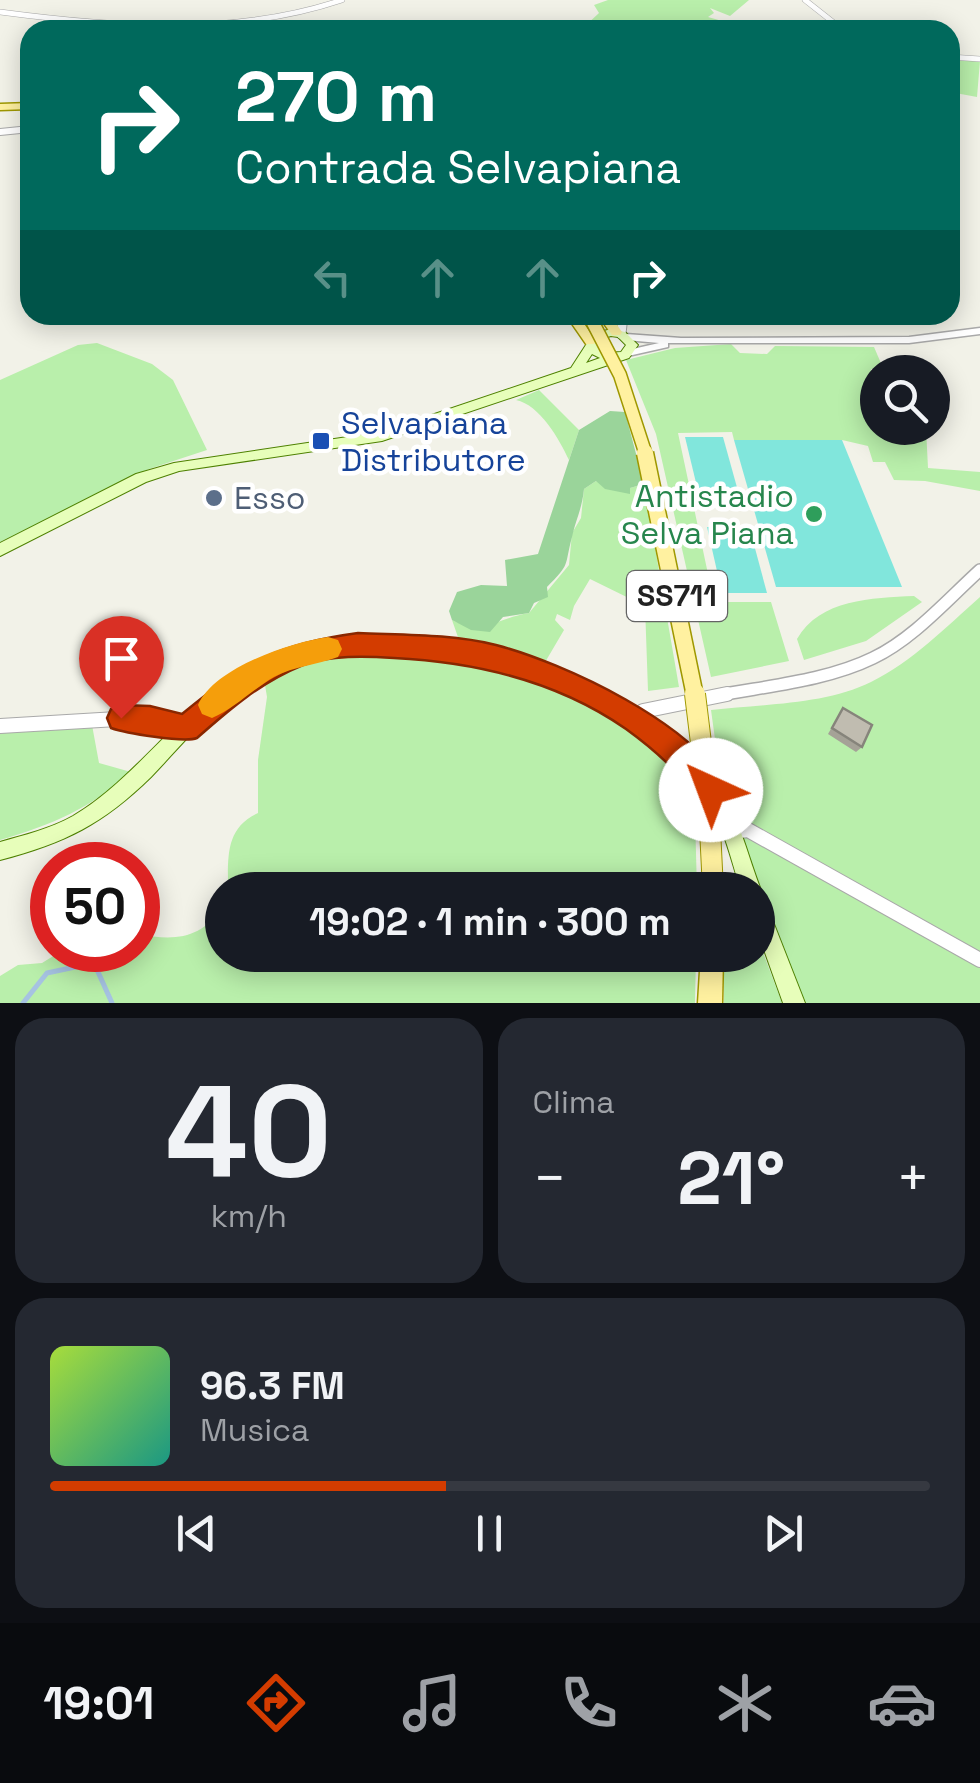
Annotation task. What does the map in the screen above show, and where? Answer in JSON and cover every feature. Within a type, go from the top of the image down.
[{"type":"main road","points":[[578,325],[598,354],[612,358]]},
{"type":"main road","name":"SS711","points":[[594,325],[623,378],[644,436],[701,727],[712,872]]},
{"type":"main road","points":[[0,550],[124,486],[179,466],[382,436],[628,353],[632,345],[613,325]]},
{"type":"main road","points":[[567,374],[581,363],[599,333],[621,334]]},
{"type":"main road","points":[[0,852],[78,824],[133,782],[186,728],[244,680],[304,652],[358,644],[441,648],[496,657],[566,682],[635,719],[689,764],[711,790],[744,872]]},
{"type":"main road","points":[[775,953],[794,1003]]},
{"type":"main road","points":[[710,1003],[711,972]]},
{"type":"street","points":[[236,20],[303,14],[342,0]]},
{"type":"street","points":[[805,0],[830,20]]},
{"type":"street","points":[[0,12],[67,20]]},
{"type":"street","points":[[622,325],[621,334],[681,342],[909,340],[980,331]]},
{"type":"street","points":[[628,353],[681,342]]},
{"type":"street","points":[[635,719],[643,711],[821,674],[872,659],[903,639],[980,570]]},
{"type":"street","points":[[0,726],[92,718],[150,720],[186,728]]},
{"type":"street","points":[[729,832],[748,830],[980,960]]},
{"type":"green space","points":[[608,0],[749,0],[730,16],[710,8],[714,13],[708,17],[718,20],[592,20],[599,13],[594,5]]},
{"type":"green space","points":[[960,59],[980,61],[977,97],[960,94]]},
{"type":"green space","points":[[97,343],[152,364],[173,380],[207,450],[149,469],[0,542],[0,380],[78,345]]},
{"type":"green space","points":[[731,344],[740,353],[767,354],[775,346],[874,347],[877,355],[860,355],[860,444],[842,440],[734,440],[732,432],[678,433],[714,602],[771,602],[789,661],[711,677],[656,434],[626,360],[675,348]]},
{"type":"green space","points":[[539,390],[579,430],[569,460],[541,416],[516,400]]},
{"type":"green space","points":[[610,411],[625,412],[644,484],[630,488],[630,494],[605,489],[596,481],[584,489],[566,564],[547,587],[548,597],[534,603],[529,613],[503,617],[490,632],[471,630],[452,620],[449,611],[457,592],[481,585],[507,586],[505,560],[538,554],[579,430]]},
{"type":"green space","points":[[864,445],[927,445],[928,468],[980,472],[980,491],[894,480],[885,462],[873,462],[868,446]]},
{"type":"green space","points":[[596,481],[630,493],[630,488],[644,484],[679,687],[648,691],[645,606],[590,579],[570,620],[557,614],[555,620],[564,630],[544,664],[459,640],[452,620],[482,626],[529,613],[569,565],[572,533],[581,518],[584,489]]},
{"type":"green space","points":[[914,596],[922,602],[866,641],[804,660],[797,639],[819,616],[848,603]]},
{"type":"green space","points":[[980,597],[980,1003],[805,1003],[775,928],[775,872],[753,872],[723,797],[711,710],[771,705],[853,690],[886,674]]},
{"type":"green space","points":[[387,650],[454,658],[552,685],[613,715],[648,739],[694,780],[697,872],[229,872],[234,835],[247,819],[258,813],[258,760],[267,697],[264,679],[321,657]]},
{"type":"green space","points":[[92,725],[99,763],[131,772],[70,814],[0,840],[0,733]]},
{"type":"green space","points":[[205,926],[205,972],[696,972],[695,1003],[0,1003],[0,976],[18,965],[30,964],[30,972],[160,972],[160,937],[196,932]]},
{"type":"green space","points":[[724,972],[770,972],[782,1003],[724,1003]]},
{"type":"shaded area","points":[[685,437],[723,437],[738,491],[698,491]]},
{"type":"shaded area","name":"Antistadio Selva Piana","points":[[734,440],[842,440],[902,587],[776,587]]},
{"type":"shaded area","points":[[749,526],[767,593],[722,593],[707,527]]},
{"type":"building","points":[[843,708],[872,725],[862,747],[832,728]]},
{"type":"waterway","points":[[23,1003],[47,973],[94,963],[112,1003]]},
{"type":"slow traffic","points":[[212,705],[271,665],[304,652],[328,649]]},
{"type":"place","name":"Selvapiana Distributore","points":[[321,441]]},
{"type":"place","name":"Esso","points":[[214,498]]},
{"type":"place","name":"Antistadio Selva Piana","points":[[814,514]]},
{"type":"route","points":[[121,718],[186,728],[244,680],[304,652],[358,644],[441,648],[496,657],[566,682],[635,719],[689,764],[711,790]]}]
